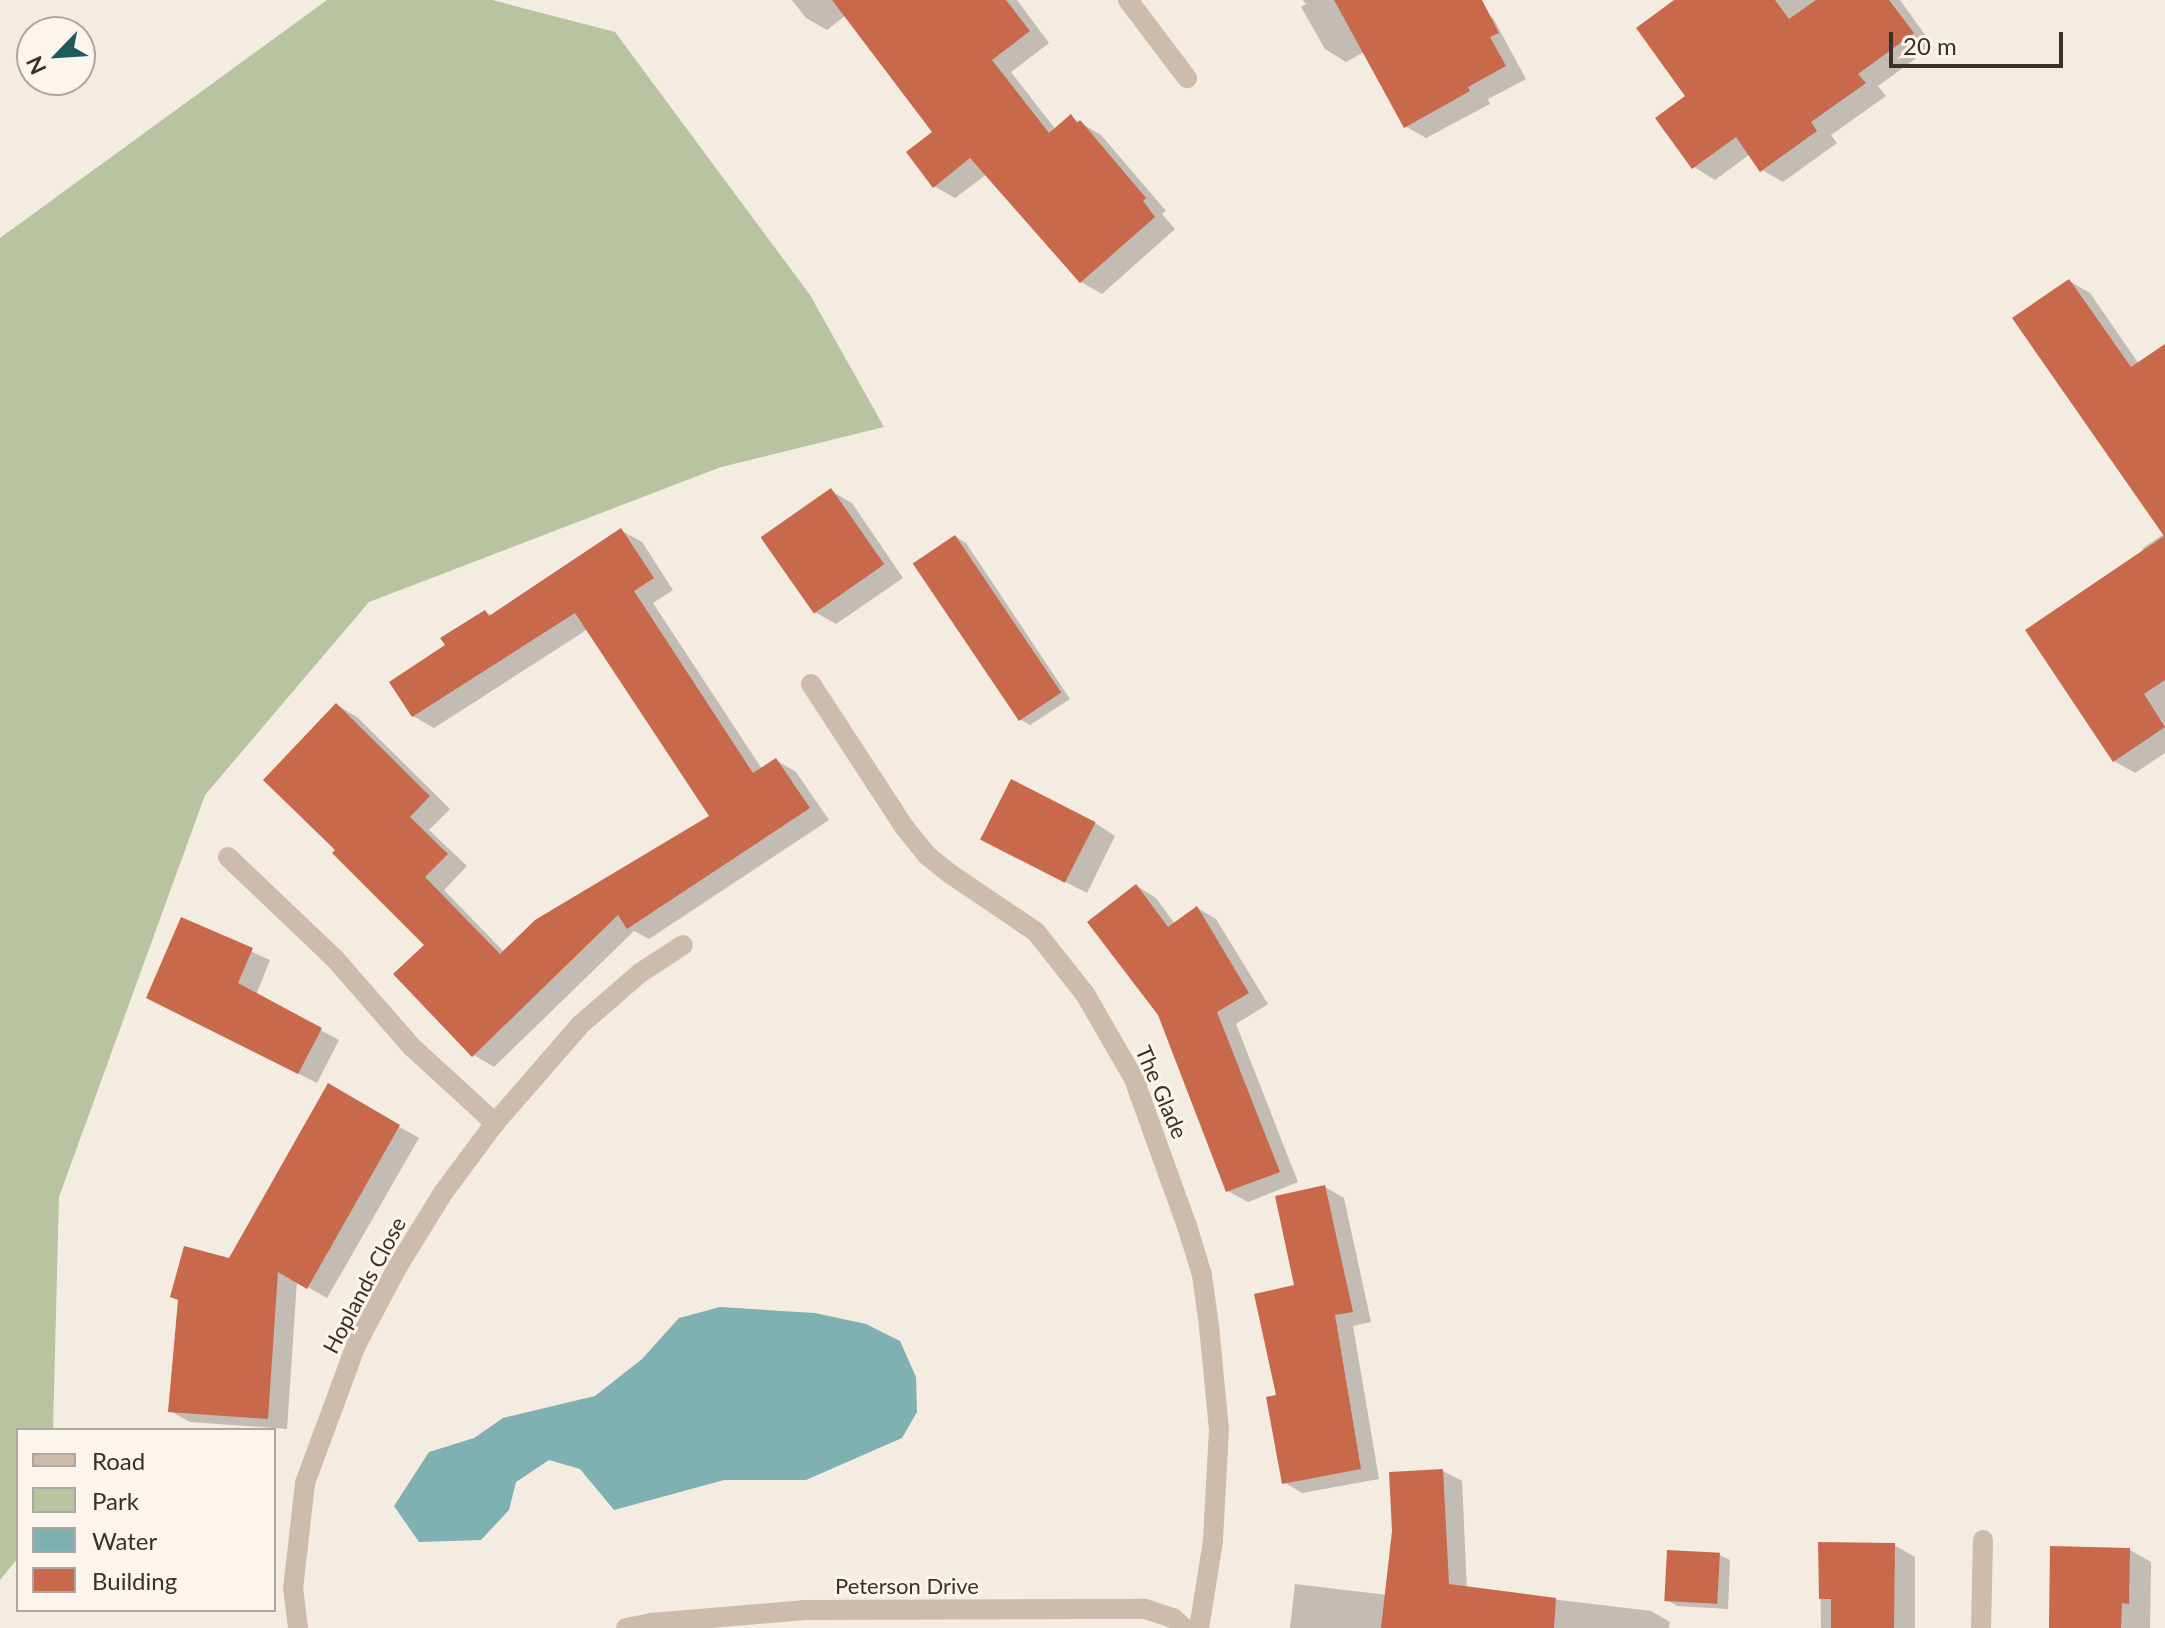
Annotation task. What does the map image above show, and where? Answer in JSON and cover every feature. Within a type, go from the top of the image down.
[{"type":"street","points":[[1128,0],[1187,78]]},
{"type":"street","name":"The Glade","points":[[811,684],[913,838],[949,873],[1036,932],[1085,994],[1134,1079],[1202,1275],[1209,1326],[1219,1429],[1213,1541],[1199,1628]]},
{"type":"street","points":[[228,857],[336,960],[412,1047],[495,1123]]},
{"type":"street","name":"Hoplands Close","points":[[298,1628],[293,1589],[305,1483],[323,1427],[356,1345],[398,1266],[443,1193],[495,1123],[581,1024],[640,973],[683,945]]},
{"type":"street","points":[[1981,1628],[1983,1540]]},
{"type":"street","name":"Peterson Drive","points":[[626,1628],[651,1623],[1145,1609],[1173,1618],[1184,1628]]},
{"type":"green space","points":[[327,0],[492,0],[615,32],[810,295],[884,427],[721,467],[369,602],[205,795],[59,1197],[53,1428],[16,1428],[16,1560],[0,1580],[0,238]]},
{"type":"water","points":[[720,1307],[815,1313],[866,1324],[900,1341],[916,1377],[917,1412],[902,1438],[806,1480],[724,1480],[614,1510],[580,1469],[549,1460],[516,1482],[509,1510],[481,1540],[419,1542],[394,1506],[429,1452],[474,1438],[503,1418],[595,1396],[642,1359],[679,1318]]},
{"type":"building","points":[[832,0],[1006,0],[1030,31],[992,60],[1049,133],[1071,114],[1077,123],[1080,120],[1146,198],[1143,201],[1155,217],[1080,283],[970,158],[933,188],[906,152],[932,132]]},
{"type":"building","points":[[1334,0],[1482,0],[1499,33],[1490,37],[1506,66],[1468,87],[1470,91],[1404,128]]},
{"type":"building","points":[[1674,0],[1775,0],[1789,19],[1816,0],[1889,0],[1914,33],[1858,74],[1866,83],[1811,122],[1817,131],[1760,172],[1736,137],[1692,169],[1655,118],[1685,96],[1636,28]]},
{"type":"building","points":[[2069,279],[2131,367],[2165,344],[2165,680],[2144,694],[2165,727],[2113,762],[2025,630],[2164,536],[2012,318]]},
{"type":"building","points":[[831,488],[884,564],[814,614],[761,537]]},
{"type":"building","points":[[621,528],[654,578],[634,591],[753,773],[776,758],[810,808],[627,929],[618,915],[472,1057],[393,974],[424,945],[332,853],[335,850],[263,780],[336,703],[430,796],[410,817],[448,854],[425,877],[500,954],[535,920],[709,816],[575,613],[412,717],[389,682],[445,645],[440,638],[485,610],[489,616]]},
{"type":"building","points":[[955,535],[1061,693],[1019,721],[913,564]]},
{"type":"building","points":[[1011,779],[1096,822],[1065,883],[980,840]]},
{"type":"building","points":[[1136,884],[1168,927],[1197,906],[1249,993],[1217,1012],[1280,1172],[1226,1192],[1158,1015],[1087,922]]},
{"type":"building","points":[[181,917],[253,948],[238,983],[322,1028],[298,1074],[146,998]]},
{"type":"building","points":[[328,1083],[400,1125],[307,1289],[278,1272],[268,1419],[168,1412],[178,1300],[170,1297],[184,1246],[229,1258]]},
{"type":"building","points":[[1325,1185],[1353,1312],[1335,1315],[1361,1469],[1282,1484],[1266,1397],[1276,1395],[1254,1294],[1294,1285],[1275,1196]]},
{"type":"building","points":[[1443,1469],[1449,1584],[1556,1598],[1554,1628],[1381,1628],[1392,1531],[1389,1472]]},
{"type":"building","points":[[1818,1542],[1895,1543],[1894,1628],[1831,1628],[1831,1599],[1819,1599]]},
{"type":"building","points":[[2050,1546],[2130,1548],[2129,1604],[2122,1603],[2121,1628],[2049,1628]]},
{"type":"building","points":[[1667,1550],[1720,1553],[1717,1604],[1664,1601]]}]
